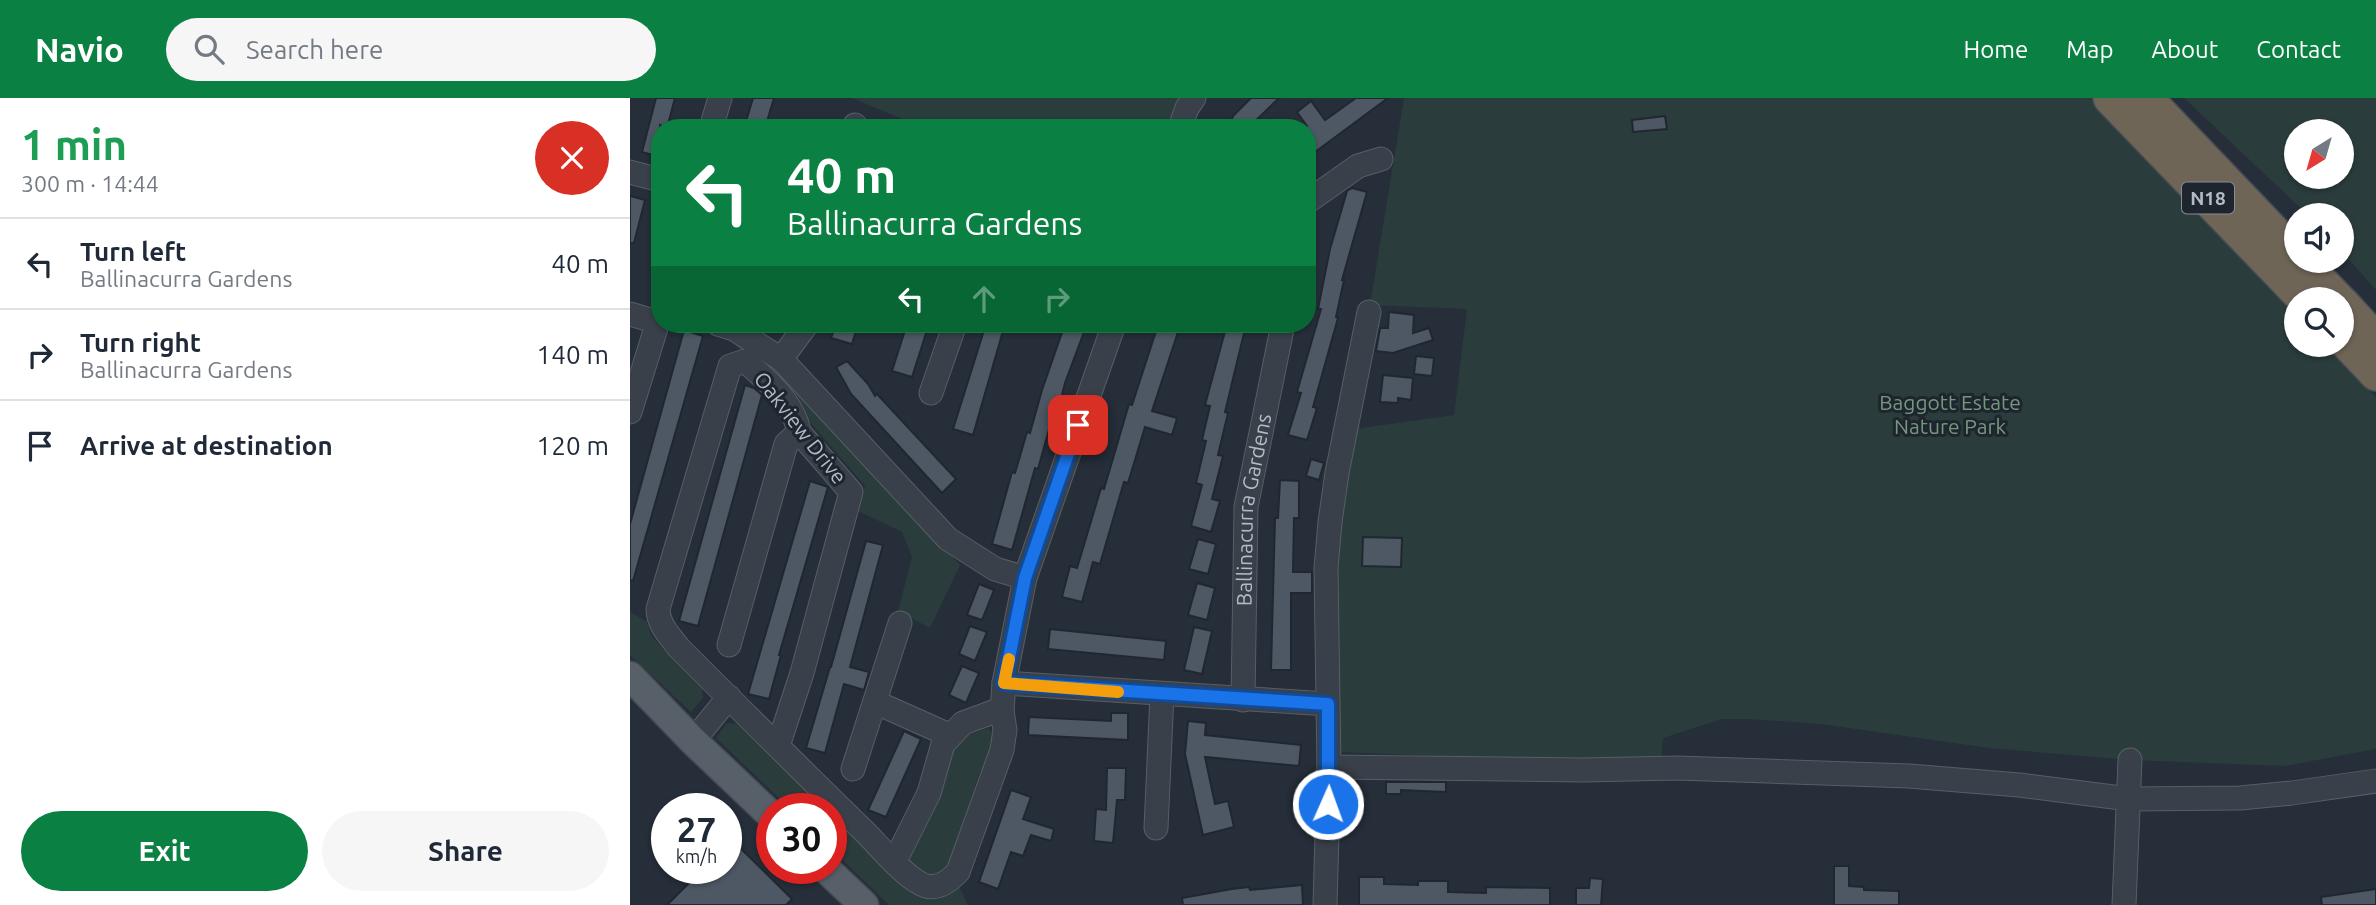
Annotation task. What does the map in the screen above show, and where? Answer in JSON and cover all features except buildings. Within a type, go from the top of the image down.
[{"type":"highway","name":"N18","points":[[2110,98],[2292,287]]},
{"type":"highway","name":"N18","points":[[2146,98],[2284,242]]},
{"type":"highway","points":[[2313,273],[2326,287]]},
{"type":"highway","points":[[2354,316],[2376,340]]},
{"type":"highway","points":[[2354,351],[2376,374]]},
{"type":"main road","points":[[630,676],[756,801]]},
{"type":"main road","points":[[842,884],[864,905]]},
{"type":"street","points":[[714,119],[720,98]]},
{"type":"street","points":[[1183,119],[1194,98]]},
{"type":"street","points":[[1316,196],[1358,166],[1381,159]]},
{"type":"street","points":[[630,172],[651,178]]},
{"type":"street","points":[[1325,905],[1329,766],[1326,568],[1337,473],[1369,313]]},
{"type":"street","points":[[630,314],[651,318]]},
{"type":"street","points":[[630,412],[655,333]]},
{"type":"street","points":[[740,333],[781,359],[948,539],[995,569],[1025,578]]},
{"type":"street","points":[[781,359],[800,333]]},
{"type":"street","points":[[931,393],[952,333]]},
{"type":"street","points":[[895,861],[929,793],[943,744],[949,735],[963,723],[1002,711],[1004,683],[1025,578],[1111,333]]},
{"type":"street","name":"Ballinacurra Gardens","points":[[1243,700],[1246,507],[1281,333]]},
{"type":"street","name":"Oakview Drive","points":[[778,746],[802,673],[851,492],[799,432],[797,421],[768,380],[745,360],[730,366],[659,609],[658,617],[663,628],[679,648],[729,697],[778,746],[913,879],[925,886],[938,887],[958,872],[1002,750],[1005,730],[1002,711]]},
{"type":"street","points":[[729,645],[786,444],[799,432]]},
{"type":"street","points":[[853,769],[900,623]]},
{"type":"street","points":[[1004,683],[1328,704]]},
{"type":"street","points":[[1156,828],[1162,694]]},
{"type":"street","points":[[693,741],[729,697]]},
{"type":"street","points":[[875,702],[949,735]]},
{"type":"street","points":[[2124,905],[2130,760]]},
{"type":"street","points":[[1329,766],[1584,770],[1677,768],[1909,776],[2018,785],[2129,799],[2240,798],[2376,781]]},
{"type":"green space","points":[[852,98],[1179,98],[1171,119],[902,119]]},
{"type":"green space","name":"Baggott Estate Nature Park","points":[[1404,98],[2094,98],[2284,299],[2284,357],[2338,357],[2376,397],[2376,749],[2285,766],[2130,760],[1989,748],[1821,724],[1722,719],[1663,738],[1661,765],[1337,752],[1333,570],[1354,429],[1454,415],[1467,309],[1370,305]]},
{"type":"green space","points":[[2184,98],[2376,98],[2376,290],[2354,265],[2354,203],[2295,203]]},
{"type":"green space","points":[[728,333],[772,367],[960,565],[930,628],[898,611],[912,557],[902,532],[858,511],[865,486],[773,379],[727,338]]},
{"type":"green space","points":[[630,612],[646,621],[652,637],[702,689],[703,698],[691,712],[630,655]]},
{"type":"green space","points":[[727,723],[737,724],[811,793],[773,793],[716,738]]},
{"type":"green space","points":[[988,728],[994,734],[994,752],[979,774],[949,866],[945,875],[927,879],[907,859],[949,757],[960,738]]},
{"type":"green space","points":[[847,828],[913,889],[958,884],[968,905],[889,905],[847,864]]},
{"type":"slow traffic","points":[[1009,659],[1004,683],[1118,692]]},
{"type":"route","points":[[1078,425],[1025,578],[1004,683],[1328,704],[1328,804]]}]
